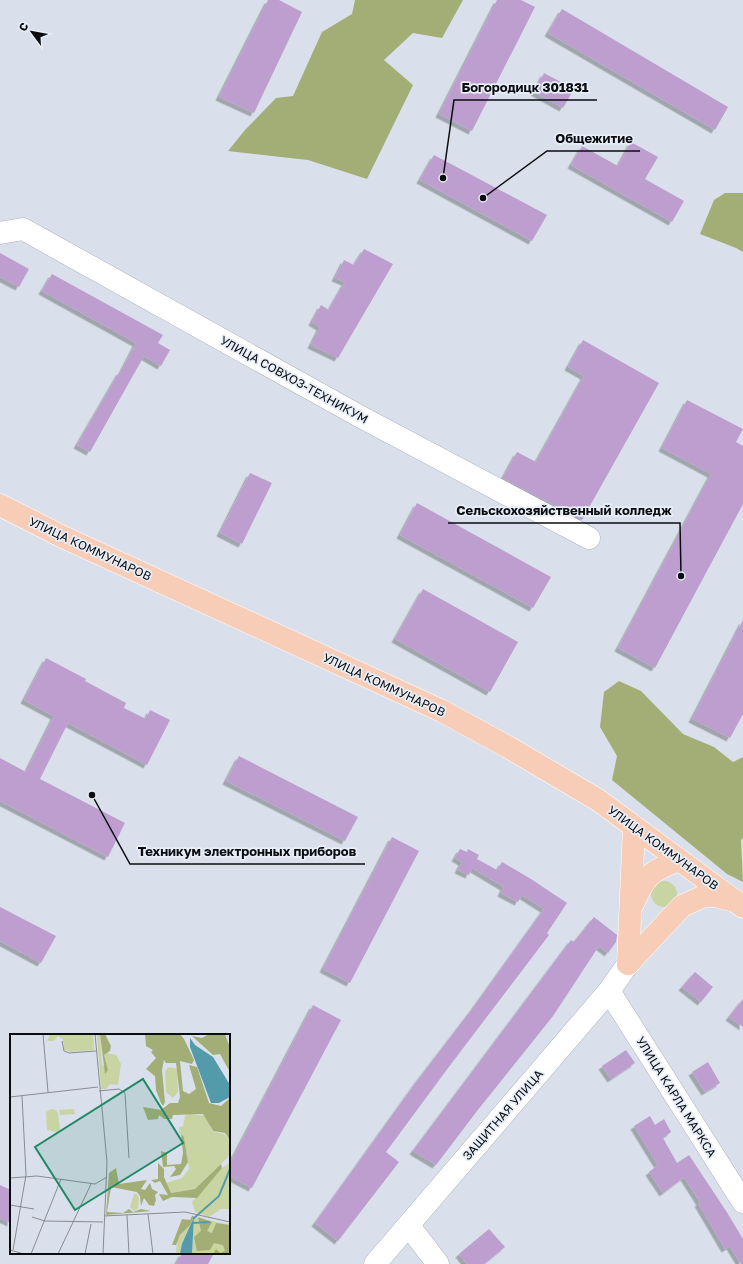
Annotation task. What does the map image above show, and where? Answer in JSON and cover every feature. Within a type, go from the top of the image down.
[{"type":"main road","name":"УЛИЦА КОММУНАРОВ","points":[[0,505],[63,537],[442,712],[508,747],[598,800],[740,905]]},
{"type":"main road","points":[[628,964],[634,827]]},
{"type":"main road","points":[[630,912],[640,887],[650,875],[658,868],[684,864],[688,885],[682,906]]},
{"type":"main road","points":[[628,964],[682,906],[704,896],[716,896],[740,905]]},
{"type":"street","name":"УЛИЦА СОВХОЗ-ТЕХНИКУМ","points":[[0,233],[22,229],[361,417],[589,538]]},
{"type":"street","name":"ЗАЩИТНАЯ УЛИЦА","points":[[375,1264],[609,991],[628,964]]},
{"type":"street","name":"УЛИЦА КАРЛА МАРКСА","points":[[609,991],[743,1202]]},
{"type":"street","points":[[409,1226],[438,1264]]},
{"type":"green space","points":[[355,0],[463,0],[442,38],[413,33],[384,60],[413,85],[367,179],[308,160],[228,151],[245,130],[276,98],[293,96],[322,32],[352,14]]},
{"type":"green space","points":[[725,193],[743,193],[743,252],[700,234],[714,200]]},
{"type":"green space","points":[[619,681],[641,691],[683,734],[714,747],[733,762],[743,757],[743,838],[741,840],[743,882],[727,874],[612,780],[617,756],[600,727],[604,692]]},
{"type":"green space","points":[[664,881],[673,885],[677,894],[673,903],[664,907],[655,903],[651,894],[655,885]]},
{"type":"building","points":[[268,0],[279,0],[302,12],[254,113],[219,97]]},
{"type":"building","points":[[497,0],[521,0],[535,7],[472,131],[439,114]]},
{"type":"building","points":[[562,9],[728,107],[715,130],[548,33]]},
{"type":"building","points":[[544,73],[574,89],[563,108],[534,92]]},
{"type":"building","points":[[631,142],[658,157],[645,179],[684,201],[672,222],[571,165],[582,146],[618,166]]},
{"type":"building","points":[[434,155],[547,215],[532,241],[420,180]]},
{"type":"building","points":[[364,249],[393,264],[338,358],[311,345],[320,327],[312,322],[321,305],[329,310],[345,282],[335,278],[344,260],[354,265]]},
{"type":"building","points":[[0,253],[29,269],[19,287],[0,277]]},
{"type":"building","points":[[52,274],[163,335],[158,343],[170,350],[161,366],[144,356],[90,452],[77,445],[120,371],[121,372],[136,343],[42,291]]},
{"type":"building","points":[[583,340],[659,383],[582,520],[503,478],[517,452],[536,462],[584,376],[568,367]]},
{"type":"building","points":[[687,400],[743,429],[736,442],[743,446],[743,504],[655,668],[618,648],[711,474],[662,448]]},
{"type":"building","points":[[250,473],[272,483],[242,544],[220,533]]},
{"type":"building","points":[[417,503],[551,577],[533,608],[400,535]]},
{"type":"building","points":[[423,589],[518,642],[490,692],[395,639]]},
{"type":"building","points":[[743,620],[743,714],[730,738],[692,719]]},
{"type":"building","points":[[46,658],[86,679],[85,681],[126,703],[124,708],[146,719],[150,710],[170,720],[147,765],[68,723],[40,779],[125,823],[108,857],[0,801],[0,758],[26,772],[54,716],[24,700]]},
{"type":"building","points":[[239,756],[358,817],[345,841],[226,781]]},
{"type":"building","points":[[392,837],[419,851],[350,983],[323,969]]},
{"type":"building","points":[[460,849],[467,852],[468,849],[479,855],[477,859],[497,870],[502,862],[567,903],[547,933],[549,935],[386,1152],[399,1162],[338,1241],[315,1223],[417,1081],[473,1008],[544,909],[522,895],[518,902],[501,893],[504,887],[472,868],[469,875],[458,870],[462,862],[455,858]]},
{"type":"building","points":[[0,907],[56,936],[41,963],[0,941]]},
{"type":"building","points":[[594,917],[617,935],[616,942],[608,953],[599,946],[553,1016],[436,1165],[413,1151],[571,940],[574,942]]},
{"type":"building","points":[[695,972],[713,987],[701,1002],[682,987]]},
{"type":"building","points":[[743,999],[743,1027],[729,1017]]},
{"type":"building","points":[[313,1005],[341,1020],[252,1188],[230,1177],[230,1163]]},
{"type":"building","points":[[626,1050],[635,1063],[611,1079],[602,1066]]},
{"type":"building","points":[[708,1062],[720,1083],[705,1092],[692,1072]]},
{"type":"building","points":[[650,1116],[655,1125],[664,1119],[671,1132],[663,1138],[677,1163],[689,1155],[728,1214],[743,1239],[743,1264],[741,1264],[730,1246],[725,1249],[698,1203],[700,1202],[684,1177],[663,1193],[649,1172],[658,1165],[634,1126]]},
{"type":"building","points":[[0,1185],[10,1190],[10,1223],[0,1218]]},
{"type":"building","points":[[489,1229],[505,1247],[484,1264],[467,1264],[459,1254]]},
{"type":"building","points":[[181,1254],[213,1254],[208,1264],[176,1264]]},
{"type":"place","name":"Богородицк 301831","points":[[443,178]]},
{"type":"place","name":"Общежитие","points":[[483,198]]},
{"type":"place","name":"Сельскохозяйственный колледж","points":[[681,576]]},
{"type":"place","name":"Техникум электронных приборов","points":[[92,795]]}]
